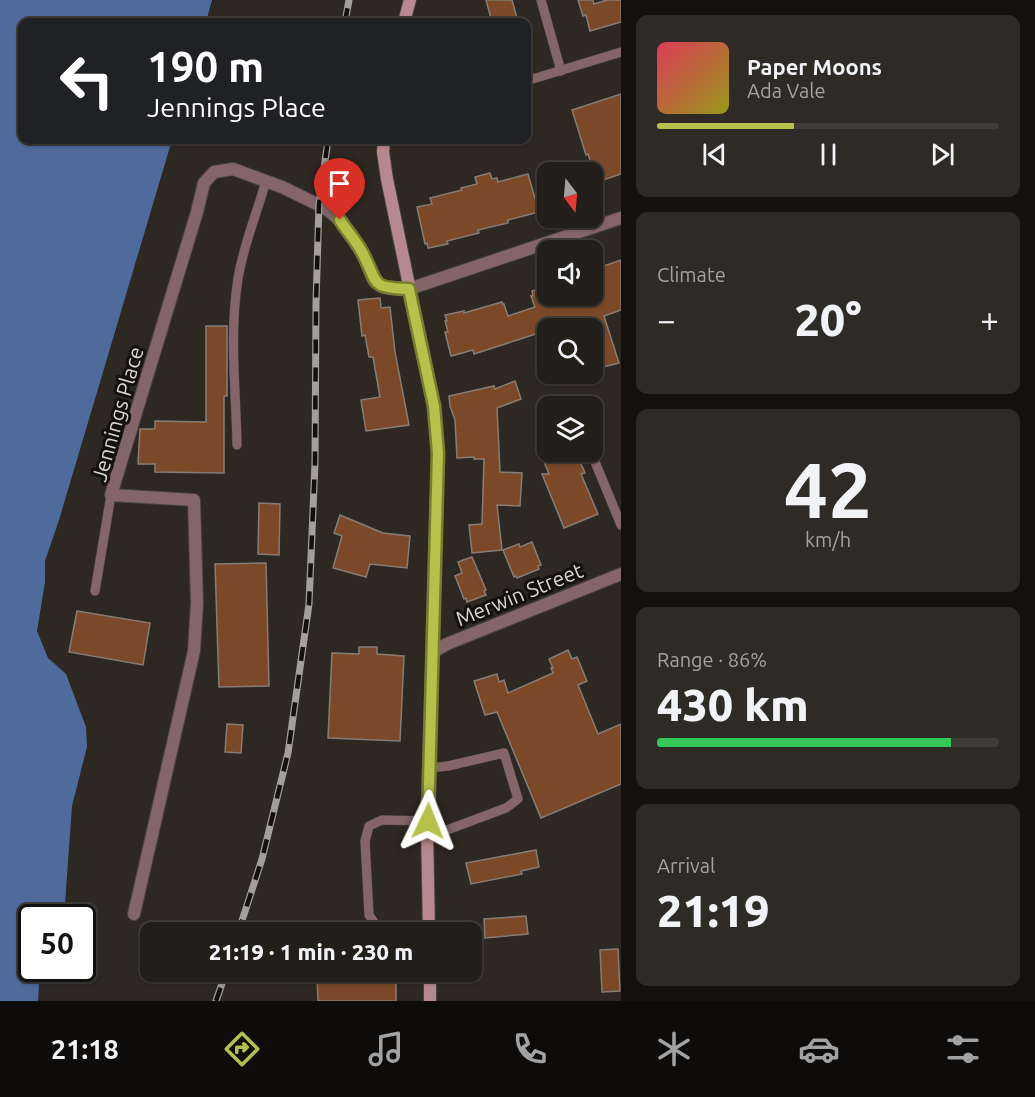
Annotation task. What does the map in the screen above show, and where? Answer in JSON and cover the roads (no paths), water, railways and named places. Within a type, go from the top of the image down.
[{"type":"main road","points":[[405,18],[410,0]]},
{"type":"main road","points":[[384,144],[387,179],[434,406],[438,453],[429,768],[429,922]]},
{"type":"main road","points":[[430,982],[430,1001]]},
{"type":"street","name":"Jennings Place","points":[[134,914],[195,651],[197,603],[194,500],[111,495],[204,183],[214,172],[233,169],[319,204],[340,220],[362,252],[374,280],[383,287],[409,289]]},
{"type":"street","points":[[409,289],[621,218]]},
{"type":"street","name":"Merwin Street","points":[[433,652],[447,644],[621,574]]},
{"type":"lane","points":[[541,0],[561,71]]},
{"type":"lane","points":[[531,80],[621,52]]},
{"type":"lane","points":[[237,445],[233,327],[236,296],[240,266],[266,181]]},
{"type":"lane","points":[[595,462],[621,525]]},
{"type":"lane","points":[[95,591],[111,495]]},
{"type":"lane","points":[[374,922],[369,915],[365,841],[369,826],[382,820],[447,830],[506,808],[518,799],[504,753],[429,768]]},
{"type":"water","points":[[0,0],[212,0],[207,18],[18,18],[18,144],[171,144],[45,561],[45,582],[37,631],[48,658],[66,674],[86,727],[87,747],[72,806],[65,904],[18,904],[18,982],[39,982],[38,1001],[0,1001]]},
{"type":"railway","points":[[346,18],[349,0]]},
{"type":"railway","points":[[242,922],[262,859],[288,753],[309,604],[315,463],[319,204],[327,144]]},
{"type":"railway","points":[[216,1001],[223,982]]}]
